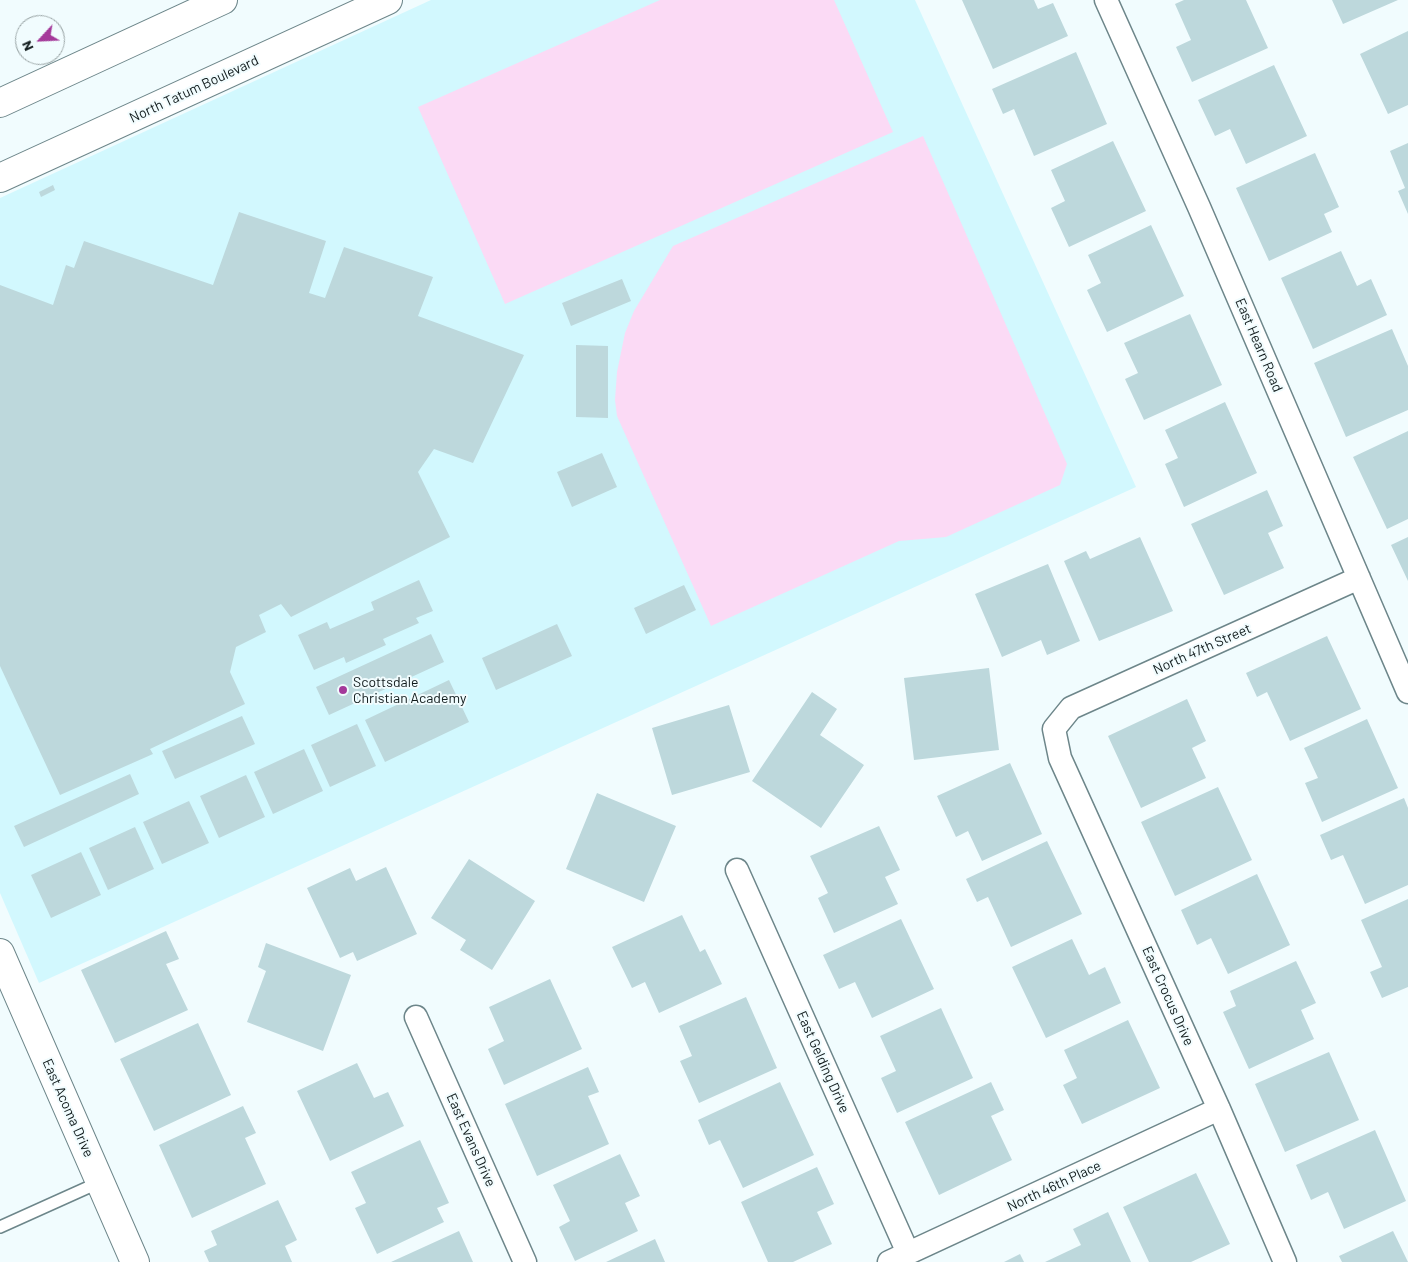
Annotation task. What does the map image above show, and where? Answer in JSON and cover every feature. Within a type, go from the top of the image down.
[{"type":"main road","points":[[0,103],[223,0]]},
{"type":"main road","name":"North Tatum Boulevard","points":[[0,178],[388,0]]},
{"type":"main road","name":"East Acoma Drive","points":[[0,953],[135,1262]]},
{"type":"street","name":"East Hearn Road","points":[[1106,0],[1203,216],[1408,692]]},
{"type":"street","name":"North 47th Street","points":[[1054,730],[1071,708],[1359,578]]},
{"type":"street","name":"East Crocus Drive","points":[[1054,730],[1060,758],[1219,1109],[1285,1262]]},
{"type":"street","name":"East Gelding Drive","points":[[737,870],[899,1258]]},
{"type":"street","name":"East Evans Drive","points":[[416,1018],[525,1262]]},
{"type":"street","name":"North 46th Place","points":[[899,1258],[1219,1109]]},
{"type":"lane","points":[[0,1227],[100,1182]]},
{"type":"shaded area","name":"Scottsdale Christian Academy","points":[[431,0],[915,0],[1136,487],[39,983],[0,893],[0,198]]},
{"type":"shaded area","points":[[660,0],[834,0],[893,132],[505,304],[418,107]]},
{"type":"shaded area","points":[[923,136],[1067,464],[1060,485],[946,537],[899,541],[711,626],[617,416],[615,400],[617,372],[625,333],[634,311],[673,246]]},
{"type":"building","points":[[962,0],[1034,0],[1038,9],[1053,3],[1068,36],[993,69]]},
{"type":"building","points":[[1184,0],[1246,0],[1268,48],[1192,82],[1176,47],[1191,40],[1175,4]]},
{"type":"building","points":[[1332,0],[1398,0],[1343,24]]},
{"type":"building","points":[[1408,31],[1408,105],[1388,114],[1360,54]]},
{"type":"building","points":[[1076,52],[1107,124],[1034,156],[1014,109],[1003,114],[992,89]]},
{"type":"building","points":[[1274,65],[1307,136],[1246,164],[1230,129],[1215,136],[1198,100]]},
{"type":"building","points":[[1113,141],[1146,211],[1069,247],[1051,208],[1065,201],[1051,170]]},
{"type":"building","points":[[1408,143],[1408,214],[1398,191],[1405,188],[1390,151]]},
{"type":"building","points":[[1315,153],[1339,207],[1324,214],[1332,232],[1269,261],[1236,188]]},
{"type":"building","points":[[53,185],[55,190],[41,197],[39,192]]},
{"type":"building","points":[[239,212],[326,241],[309,293],[325,298],[344,247],[433,277],[418,316],[524,355],[473,463],[434,449],[418,472],[450,537],[291,617],[281,604],[259,615],[266,632],[236,647],[230,672],[245,704],[150,749],[153,754],[60,795],[0,666],[0,285],[53,305],[66,265],[74,268],[84,241],[213,285]]},
{"type":"building","points":[[1151,225],[1184,296],[1107,332],[1087,290],[1101,283],[1088,255]]},
{"type":"building","points":[[1341,251],[1357,286],[1371,279],[1387,315],[1313,349],[1281,278]]},
{"type":"building","points":[[622,279],[631,301],[571,326],[562,303]]},
{"type":"building","points":[[1190,314],[1222,385],[1144,420],[1125,379],[1138,373],[1124,343]]},
{"type":"building","points":[[1392,329],[1408,366],[1408,410],[1346,437],[1314,363]]},
{"type":"building","points":[[576,345],[608,346],[608,418],[576,417]]},
{"type":"building","points":[[1225,402],[1257,473],[1184,507],[1165,464],[1178,458],[1165,430]]},
{"type":"building","points":[[1408,431],[1408,519],[1387,529],[1353,457]]},
{"type":"building","points":[[602,453],[617,487],[572,507],[557,472]]},
{"type":"building","points":[[1267,490],[1283,526],[1268,533],[1284,568],[1224,595],[1191,524]]},
{"type":"building","points":[[1140,537],[1173,611],[1099,641],[1064,561],[1086,551],[1090,559]]},
{"type":"building","points":[[1408,537],[1408,581],[1391,545]]},
{"type":"building","points":[[1048,564],[1080,641],[1047,655],[1041,640],[1002,657],[975,594]]},
{"type":"building","points":[[419,580],[433,611],[416,618],[419,623],[383,639],[386,645],[346,663],[344,657],[314,670],[298,635],[327,622],[330,629],[374,610],[371,602]]},
{"type":"building","points":[[684,585],[696,610],[646,634],[634,608]]},
{"type":"building","points":[[557,624],[572,656],[496,690],[482,658]]},
{"type":"building","points":[[431,634],[444,662],[329,715],[316,687]]},
{"type":"building","points":[[1327,636],[1361,709],[1290,741],[1267,692],[1257,697],[1246,673]]},
{"type":"building","points":[[989,668],[999,750],[914,760],[904,678]]},
{"type":"building","points":[[449,680],[469,722],[385,762],[365,720]]},
{"type":"building","points":[[812,692],[837,709],[820,735],[864,765],[821,828],[752,781]]},
{"type":"building","points":[[1187,699],[1206,741],[1192,748],[1206,778],[1141,808],[1108,736]]},
{"type":"building","points":[[729,705],[750,772],[672,795],[652,728]]},
{"type":"building","points":[[242,716],[255,744],[175,779],[162,751]]},
{"type":"building","points":[[1367,719],[1398,788],[1322,822],[1305,783],[1318,778],[1304,748]]},
{"type":"building","points":[[357,724],[376,766],[330,787],[311,745]]},
{"type":"building","points":[[304,749],[323,791],[273,814],[254,772]]},
{"type":"building","points":[[1010,763],[1042,834],[982,861],[968,831],[956,837],[937,796]]},
{"type":"building","points":[[130,774],[139,794],[24,847],[14,826]]},
{"type":"building","points":[[246,775],[265,817],[219,838],[200,796]]},
{"type":"building","points":[[1218,787],[1252,860],[1175,896],[1141,822]]},
{"type":"building","points":[[597,793],[676,826],[644,902],[566,869]]},
{"type":"building","points":[[1404,798],[1408,808],[1408,885],[1365,904],[1343,855],[1331,860],[1320,835]]},
{"type":"building","points":[[189,801],[209,843],[162,864],[143,822]]},
{"type":"building","points":[[879,826],[900,870],[885,877],[898,904],[834,933],[818,898],[828,893],[810,856]]},
{"type":"building","points":[[135,827],[154,869],[108,890],[89,848]]},
{"type":"building","points":[[1047,841],[1082,914],[1011,947],[988,897],[977,902],[966,879]]},
{"type":"building","points":[[81,852],[101,895],[51,918],[31,875]]},
{"type":"building","points":[[469,859],[535,901],[492,970],[460,950],[466,940],[431,918]]},
{"type":"building","points":[[386,867],[417,934],[357,961],[353,952],[340,958],[307,888],[350,868],[356,881]]},
{"type":"building","points":[[1257,874],[1290,945],[1228,974],[1211,938],[1197,945],[1181,910]]},
{"type":"building","points":[[1408,899],[1408,987],[1382,998],[1370,972],[1382,967],[1361,920]]},
{"type":"building","points":[[682,915],[700,952],[705,949],[722,984],[659,1013],[645,982],[632,988],[612,947]]},
{"type":"building","points":[[901,919],[934,989],[872,1018],[855,982],[839,989],[823,955]]},
{"type":"building","points":[[166,931],[179,959],[166,964],[188,1010],[115,1043],[81,970]]},
{"type":"building","points":[[1072,939],[1089,975],[1105,967],[1121,1003],[1046,1038],[1012,967]]},
{"type":"building","points":[[266,943],[351,975],[323,1051],[247,1022],[266,971],[258,967]]},
{"type":"building","points":[[1296,961],[1316,1003],[1301,1010],[1314,1039],[1249,1069],[1223,1012],[1236,1006],[1230,991]]},
{"type":"building","points":[[550,979],[582,1049],[504,1085],[488,1049],[504,1041],[489,1007]]},
{"type":"building","points":[[746,997],[777,1068],[699,1103],[680,1061],[692,1056],[679,1026]]},
{"type":"building","points":[[941,1008],[973,1078],[897,1113],[881,1078],[896,1071],[880,1036]]},
{"type":"building","points":[[1128,1020],[1160,1088],[1082,1124],[1063,1085],[1077,1078],[1064,1050]]},
{"type":"building","points":[[198,1023],[231,1095],[154,1131],[120,1059]]},
{"type":"building","points":[[1329,1052],[1359,1120],[1285,1152],[1255,1084]]},
{"type":"building","points":[[357,1063],[374,1098],[388,1092],[404,1126],[330,1161],[297,1091]]},
{"type":"building","points":[[588,1067],[599,1092],[588,1096],[609,1144],[537,1176],[505,1104]]},
{"type":"building","points":[[780,1082],[814,1155],[743,1188],[720,1140],[709,1145],[698,1120]]},
{"type":"building","points":[[991,1082],[1004,1110],[991,1116],[1012,1160],[939,1195],[905,1122]]},
{"type":"building","points":[[243,1106],[256,1133],[245,1138],[266,1184],[192,1218],[159,1145]]},
{"type":"building","points":[[1375,1130],[1406,1201],[1344,1229],[1328,1192],[1311,1200],[1296,1165]]},
{"type":"building","points":[[420,1140],[449,1203],[437,1208],[444,1222],[377,1254],[355,1208],[366,1203],[351,1172]]},
{"type":"building","points":[[620,1154],[640,1196],[625,1203],[638,1231],[575,1261],[559,1227],[570,1221],[553,1185]]},
{"type":"building","points":[[817,1167],[834,1204],[817,1212],[832,1244],[793,1262],[768,1262],[741,1202]]},
{"type":"building","points":[[1196,1173],[1230,1244],[1191,1262],[1149,1262],[1123,1207]]},
{"type":"building","points":[[278,1200],[297,1240],[285,1246],[292,1262],[209,1262],[204,1251],[217,1245],[211,1231]]},
{"type":"building","points":[[1108,1212],[1131,1262],[1045,1262],[1081,1245],[1073,1229]]},
{"type":"building","points":[[459,1231],[473,1262],[391,1262]]},
{"type":"building","points":[[1393,1231],[1408,1262],[1342,1262],[1339,1256]]},
{"type":"building","points":[[655,1239],[665,1262],[606,1262]]},
{"type":"building","points":[[1020,1254],[1024,1262],[1004,1262]]},
{"type":"place","name":"Scottsdale Christian Academy","points":[[343,690]]}]
